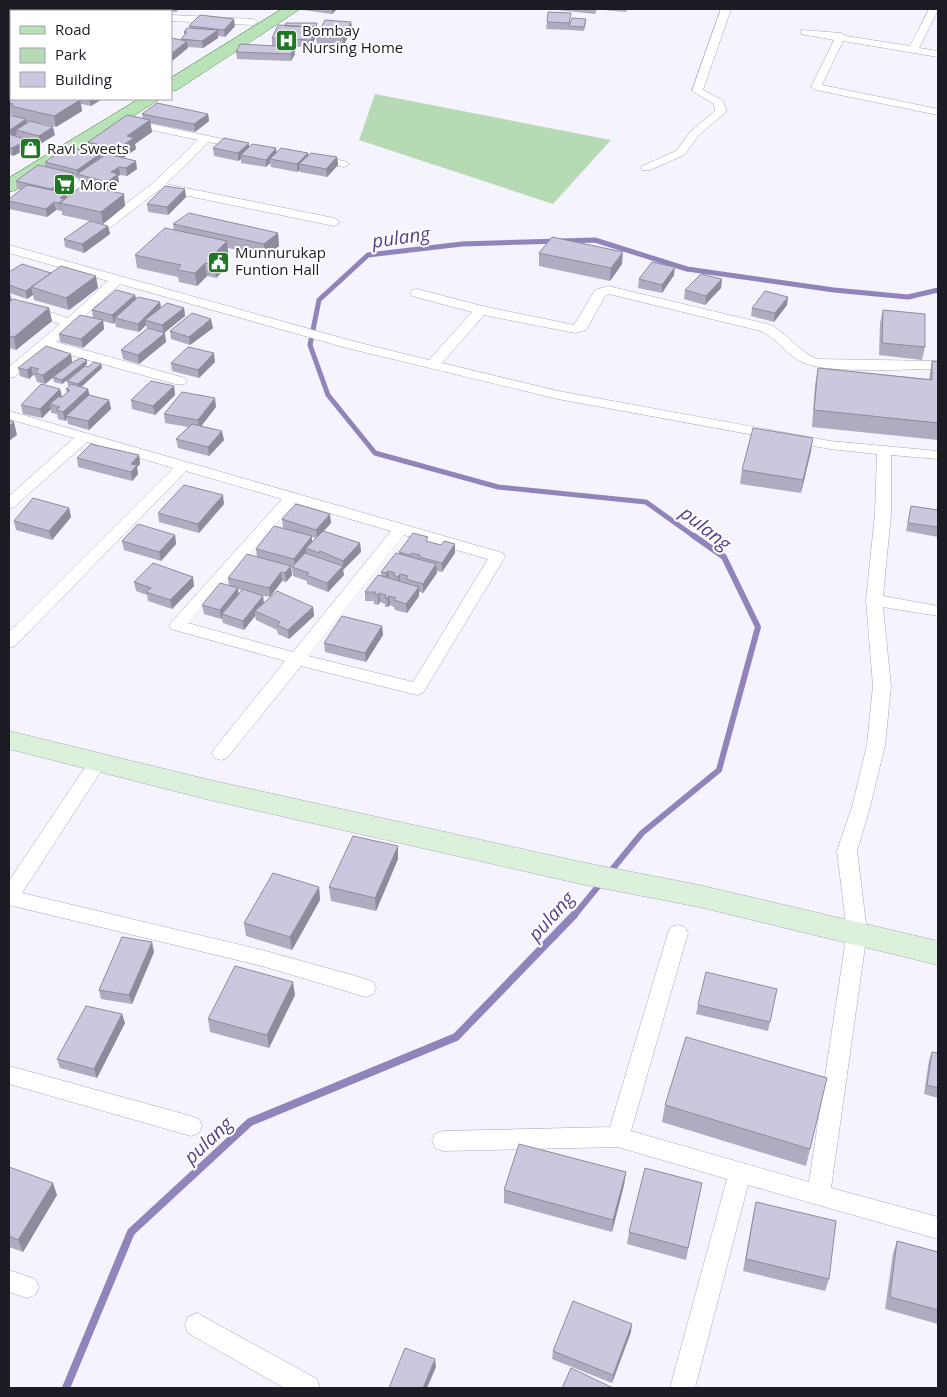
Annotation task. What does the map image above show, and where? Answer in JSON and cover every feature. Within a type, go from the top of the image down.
[{"type":"main road","points":[[172,71],[271,9]]},
{"type":"main road","points":[[172,85],[292,9]]},
{"type":"main road","points":[[9,170],[126,100]]},
{"type":"main road","points":[[9,186],[149,100]]},
{"type":"street","points":[[646,168],[680,153],[695,134],[720,112],[721,108],[718,102],[696,91],[726,9]]},
{"type":"street","points":[[914,48],[934,9]]},
{"type":"street","points":[[172,18],[253,22]]},
{"type":"street","points":[[805,32],[914,48],[938,54]]},
{"type":"street","points":[[841,36],[816,87],[938,112]]},
{"type":"street","points":[[117,120],[255,148]]},
{"type":"street","points":[[103,227],[157,186],[206,139]]},
{"type":"street","points":[[304,157],[344,164]]},
{"type":"street","points":[[157,186],[334,222]]},
{"type":"street","points":[[9,249],[432,366],[558,395],[830,445],[938,455]]},
{"type":"street","points":[[9,374],[46,344],[117,280]]},
{"type":"street","points":[[417,293],[481,310],[575,329],[581,327],[600,293],[608,290],[766,328],[774,331],[808,362],[938,365]]},
{"type":"street","points":[[9,303],[71,322]]},
{"type":"street","points":[[432,366],[481,310]]},
{"type":"street","points":[[46,344],[180,381]]},
{"type":"street","points":[[9,415],[183,466],[292,497],[497,557],[417,689],[297,659],[177,625],[292,497]]},
{"type":"street","points":[[9,504],[84,437]]},
{"type":"street","points":[[818,1195],[845,931],[847,851],[876,745],[882,686],[874,600],[883,514],[884,449]]},
{"type":"street","points":[[9,642],[183,466]]},
{"type":"street","points":[[220,753],[401,529]]},
{"type":"street","points":[[874,600],[938,611]]},
{"type":"street","points":[[9,740],[210,790],[581,873],[699,896],[938,953]]},
{"type":"street","points":[[98,762],[9,897],[262,958],[366,988]]},
{"type":"street","points":[[618,1137],[678,933]]},
{"type":"street","points":[[9,1076],[190,1126]]},
{"type":"street","points":[[443,1141],[618,1137],[938,1228]]},
{"type":"street","points":[[682,1388],[740,1171]]},
{"type":"street","points":[[197,1325],[308,1388]]},
{"type":"green space","points":[[375,94],[611,140],[553,204],[359,140]]},
{"type":"building","points":[[548,12],[571,13],[569,23],[547,22]]},
{"type":"building","points":[[200,15],[234,19],[224,30],[189,26]]},
{"type":"building","points":[[572,18],[586,19],[584,27],[569,26]]},
{"type":"building","points":[[325,20],[351,22],[343,38],[316,37]]},
{"type":"building","points":[[286,23],[317,23],[316,27],[285,26]]},
{"type":"building","points":[[278,25],[317,27],[311,40],[272,38]]},
{"type":"building","points":[[187,28],[218,30],[202,41],[181,39],[187,32],[184,32]]},
{"type":"building","points":[[172,38],[187,41],[172,53]]},
{"type":"building","points":[[240,44],[294,47],[291,54],[236,52]]},
{"type":"building","points":[[9,93],[10,100],[80,100],[54,116],[11,106],[13,104],[9,103]]},
{"type":"building","points":[[157,103],[208,114],[194,124],[142,114]]},
{"type":"building","points":[[9,115],[26,119],[9,130]]},
{"type":"building","points":[[127,115],[150,120],[127,136],[134,138],[117,149],[88,142]]},
{"type":"building","points":[[30,121],[53,127],[39,136],[16,130]]},
{"type":"building","points":[[9,134],[27,140],[12,148],[9,147]]},
{"type":"building","points":[[224,138],[249,143],[238,153],[213,148]]},
{"type":"building","points":[[252,144],[276,148],[266,160],[241,155]]},
{"type":"building","points":[[68,147],[100,154],[77,170],[45,162]]},
{"type":"building","points":[[281,148],[308,153],[297,164],[270,159]]},
{"type":"building","points":[[311,153],[337,157],[326,169],[299,164]]},
{"type":"building","points":[[107,154],[136,161],[126,168],[119,167],[111,172],[118,174],[107,182],[77,174]]},
{"type":"building","points":[[38,165],[73,173],[51,189],[16,181]]},
{"type":"building","points":[[27,185],[66,193],[60,198],[64,199],[59,203],[54,202],[46,209],[9,201]]},
{"type":"building","points":[[83,185],[124,194],[101,212],[60,203]]},
{"type":"building","points":[[165,186],[185,189],[167,207],[147,204]]},
{"type":"building","points":[[189,213],[278,233],[264,244],[173,224]]},
{"type":"building","points":[[90,221],[108,226],[82,244],[64,239]]},
{"type":"building","points":[[165,228],[227,241],[216,252],[225,254],[214,265],[205,263],[195,273],[177,270],[181,265],[135,255]]},
{"type":"building","points":[[552,237],[623,252],[611,268],[539,253]]},
{"type":"building","points":[[652,262],[675,267],[662,285],[639,279]]},
{"type":"building","points":[[22,264],[51,273],[26,291],[9,285],[9,272]]},
{"type":"building","points":[[61,266],[96,276],[66,298],[31,287]]},
{"type":"building","points":[[701,274],[722,279],[706,296],[685,290]]},
{"type":"building","points":[[116,290],[135,295],[112,315],[92,310]]},
{"type":"building","points":[[765,291],[788,297],[775,313],[752,308]]},
{"type":"building","points":[[138,297],[160,302],[138,324],[115,318]]},
{"type":"building","points":[[13,299],[49,308],[14,337],[9,336],[9,302]]},
{"type":"building","points":[[167,303],[184,308],[162,325],[145,320]]},
{"type":"building","points":[[883,310],[925,314],[925,347],[882,343]]},
{"type":"building","points":[[192,313],[211,319],[189,337],[170,331]]},
{"type":"building","points":[[80,315],[103,320],[81,339],[59,334]]},
{"type":"building","points":[[148,328],[165,333],[138,355],[121,350]]},
{"type":"building","points":[[46,346],[71,354],[43,375],[35,373],[39,369],[31,367],[27,370],[18,368]]},
{"type":"building","points":[[188,347],[214,353],[198,370],[171,363]]},
{"type":"building","points":[[81,358],[87,360],[62,380],[53,377],[73,362]]},
{"type":"building","points":[[932,361],[938,362],[938,423],[814,410],[818,368],[932,380]]},
{"type":"building","points":[[94,362],[101,364],[78,384],[67,381],[85,366],[88,367]]},
{"type":"building","points":[[151,381],[174,386],[153,406],[131,400]]},
{"type":"building","points":[[41,384],[60,389],[40,409],[21,405]]},
{"type":"building","points":[[71,384],[88,389],[63,412],[56,410],[60,407],[50,404],[70,390],[66,389]]},
{"type":"building","points":[[182,392],[215,398],[198,420],[164,414]]},
{"type":"building","points":[[89,395],[109,400],[88,421],[66,416]]},
{"type":"building","points":[[192,424],[222,431],[208,447],[176,439]]},
{"type":"building","points":[[753,428],[813,438],[803,480],[742,470]]},
{"type":"building","points":[[91,444],[139,455],[131,464],[137,465],[131,472],[77,458]]},
{"type":"building","points":[[184,485],[223,495],[198,524],[158,513]]},
{"type":"building","points":[[33,498],[69,508],[49,531],[14,521]]},
{"type":"building","points":[[296,504],[330,514],[316,530],[282,519]]},
{"type":"building","points":[[911,506],[938,510],[938,527],[908,523]]},
{"type":"building","points":[[138,524],[175,535],[159,552],[122,541]]},
{"type":"building","points":[[274,526],[312,536],[294,559],[256,549]]},
{"type":"building","points":[[323,531],[360,543],[343,561],[320,551],[319,553],[306,548]]},
{"type":"building","points":[[413,533],[428,537],[426,541],[441,545],[444,541],[455,544],[442,563],[419,557],[420,555],[399,552]]},
{"type":"building","points":[[305,553],[343,566],[327,583],[306,575],[309,573],[292,567]]},
{"type":"building","points":[[396,553],[436,564],[423,584],[406,579],[408,576],[400,574],[398,577],[393,575],[395,573],[381,572]]},
{"type":"building","points":[[247,554],[291,566],[285,573],[281,572],[269,588],[228,578]]},
{"type":"building","points":[[153,563],[193,577],[170,600],[146,592],[151,588],[134,582]]},
{"type":"building","points":[[378,575],[419,587],[406,604],[394,600],[396,598],[389,596],[385,598],[386,595],[374,594],[376,592],[365,592]]},
{"type":"building","points":[[220,583],[238,588],[220,610],[202,605]]},
{"type":"building","points":[[243,589],[263,596],[243,621],[222,614]]},
{"type":"building","points":[[277,591],[313,607],[288,630],[277,625],[280,622],[255,611]]},
{"type":"building","points":[[342,616],[382,626],[365,653],[324,643]]},
{"type":"building","points":[[353,836],[398,846],[375,898],[329,887]]},
{"type":"building","points":[[273,873],[319,887],[290,937],[244,923]]},
{"type":"building","points":[[122,937],[152,942],[129,995],[99,990]]},
{"type":"building","points":[[235,966],[293,982],[267,1035],[208,1019]]},
{"type":"building","points":[[706,972],[777,989],[770,1022],[698,1005]]},
{"type":"building","points":[[86,1006],[122,1014],[94,1069],[57,1059]]},
{"type":"building","points":[[686,1037],[827,1078],[810,1149],[665,1105]]},
{"type":"building","points":[[932,1052],[938,1053],[938,1088],[927,1085]]},
{"type":"building","points":[[519,1144],[626,1172],[613,1220],[504,1190]]},
{"type":"building","points":[[9,1167],[53,1183],[18,1240],[9,1236]]},
{"type":"building","points":[[645,1168],[702,1183],[688,1248],[629,1232]]},
{"type":"building","points":[[756,1202],[836,1221],[829,1279],[746,1259]]},
{"type":"building","points":[[897,1241],[938,1252],[938,1310],[890,1297]]},
{"type":"building","points":[[573,1301],[632,1324],[613,1375],[553,1351]]},
{"type":"building","points":[[405,1348],[435,1359],[423,1388],[389,1388]]},
{"type":"building","points":[[571,1368],[613,1388],[562,1388]]},
{"type":"waterway","name":"pulang","points":[[695,537],[646,502],[498,487],[375,453],[328,395],[310,345],[319,300],[368,255],[462,244],[595,240],[687,269],[834,290],[908,297],[938,290]]},
{"type":"waterway","name":"pulang","points":[[573,917],[642,833],[719,770],[758,627],[724,557],[694,536]]},
{"type":"waterway","name":"pulang","points":[[66,1388],[131,1232],[250,1122],[456,1037],[574,915]]},
{"type":"place","name":"Bombay Nursing Home","points":[[286,40]]},
{"type":"place","name":"Ravi Sweets","points":[[31,149]]},
{"type":"place","name":"More","points":[[64,185]]},
{"type":"place","name":"Munnurukap Funtion Hall","points":[[219,262]]}]
